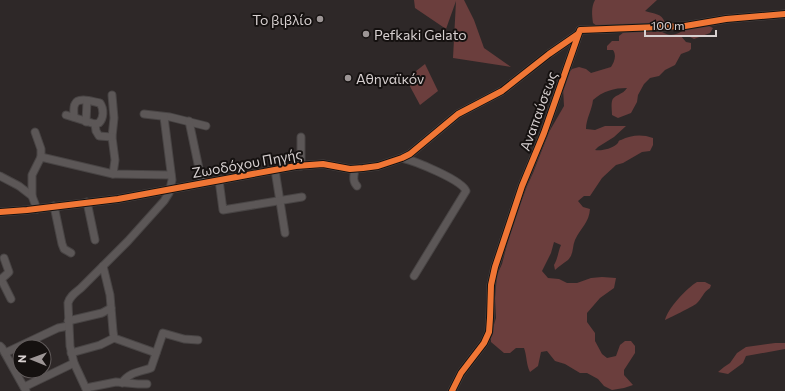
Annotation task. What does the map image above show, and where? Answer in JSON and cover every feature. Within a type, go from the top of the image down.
[{"type":"street","points":[[578,34],[580,30],[685,26],[726,19],[785,14]]},
{"type":"street","name":"Ζωοδόχου Πηγής","points":[[0,212],[118,199],[171,188],[301,166],[323,164],[355,168],[378,166],[410,154],[458,114],[502,91],[549,54],[578,34]]},
{"type":"street","name":"Αναπαύσεως","points":[[452,391],[461,373],[484,343],[489,332],[491,285],[495,267],[522,186],[544,133],[578,34]]},
{"type":"street","points":[[564,45],[569,48],[572,53]]},
{"type":"street","points":[[112,95],[114,118],[112,137],[115,160],[113,174]]},
{"type":"street","points":[[80,100],[87,101],[100,103],[103,117],[99,123],[95,124],[86,122],[70,116],[76,102],[80,100]]},
{"type":"street","points":[[86,122],[87,101]]},
{"type":"street","points":[[144,114],[164,116],[206,126]]},
{"type":"street","points":[[147,384],[116,382],[86,390],[71,354],[68,303],[69,298],[128,241],[164,201],[171,188],[171,174],[164,116]]},
{"type":"street","points":[[189,121],[202,183]]},
{"type":"street","points":[[95,124],[96,131],[99,136],[112,137]]},
{"type":"street","points":[[35,132],[41,149],[41,157],[32,175],[32,196],[37,209]]},
{"type":"street","points":[[301,137],[301,166]]},
{"type":"street","points":[[41,157],[113,174],[171,174]]},
{"type":"street","points":[[402,158],[436,170],[460,184],[466,191],[414,276]]},
{"type":"street","points":[[355,168],[354,184],[357,186]]},
{"type":"street","points":[[275,170],[285,233]]},
{"type":"street","points":[[0,176],[19,186],[32,196]]},
{"type":"street","points":[[219,180],[223,210],[302,196]]},
{"type":"street","points":[[87,202],[94,240]]},
{"type":"street","points":[[54,206],[62,244],[64,249],[71,253]]},
{"type":"street","points":[[4,258],[9,272],[1,279],[11,299]]},
{"type":"street","points":[[103,266],[110,295],[114,338]]},
{"type":"street","points":[[5,353],[68,323],[102,313],[111,308]]},
{"type":"street","points":[[122,383],[129,375],[151,368],[163,333],[184,339],[198,340]]},
{"type":"street","points":[[71,354],[100,345],[114,338],[156,353]]},
{"type":"street","points":[[0,346],[25,389],[74,363]]},
{"type":"shaded area","points":[[414,0],[464,0],[474,20],[484,48],[511,67],[453,58],[456,1],[446,29],[415,8]]},
{"type":"shaded area","points":[[595,0],[657,0],[645,11],[662,17],[665,23],[597,26],[593,23],[592,17],[592,8]]},
{"type":"shaded area","points":[[707,25],[713,28],[710,33],[694,39],[686,35],[681,36],[686,42],[691,43],[691,49],[681,54],[675,65],[665,70],[659,76],[650,78],[644,84],[631,113],[618,118],[612,115],[613,99],[627,88],[609,91],[601,94],[593,100],[586,129],[595,130],[605,126],[626,126],[614,137],[595,150],[603,150],[615,146],[619,141],[637,136],[653,138],[653,145],[650,151],[642,152],[623,163],[616,165],[602,178],[590,196],[584,196],[578,201],[583,207],[590,209],[586,222],[575,240],[571,255],[568,260],[555,270],[554,265],[561,245],[554,242],[551,253],[542,271],[548,278],[559,279],[567,283],[577,283],[591,278],[616,278],[614,288],[600,298],[587,313],[587,322],[595,333],[595,341],[602,354],[607,358],[616,356],[620,345],[625,341],[631,341],[635,346],[635,353],[624,370],[624,375],[633,385],[612,390],[604,386],[598,379],[587,373],[580,373],[565,364],[555,361],[547,351],[541,352],[538,366],[530,372],[524,348],[516,348],[510,353],[504,353],[491,342],[491,334],[496,318],[495,298],[497,275],[502,264],[511,229],[527,186],[549,132],[564,106],[563,88],[567,75],[572,69],[579,67],[586,69],[591,73],[611,67],[615,54],[613,50],[607,50],[607,46],[612,41],[619,41],[619,36],[624,32],[662,32],[674,35],[686,29]]},
{"type":"shaded area","points":[[425,64],[438,91],[420,105],[406,79]]},
{"type":"shaded area","points":[[697,282],[705,282],[711,285],[710,288],[696,304],[665,320],[678,299]]},
{"type":"shaded area","points":[[785,343],[785,349],[746,356],[743,363],[728,374],[718,372],[730,363],[737,353],[746,347]]},
{"type":"cycle path","points":[[452,391],[461,373],[484,343],[489,332],[491,285],[495,267],[522,186],[544,133],[580,30],[685,26],[726,19],[785,14]]},
{"type":"cycle path","points":[[0,212],[118,199],[296,166],[323,164],[350,169],[378,166],[410,154],[458,114],[502,91],[549,54],[578,34]]},
{"type":"place","name":"Το βιβλίο","points":[[320,19]]},
{"type":"place","name":"Pefkaki Gelato","points":[[366,34]]},
{"type":"place","name":"Αθηναϊκόν","points":[[348,78]]}]
